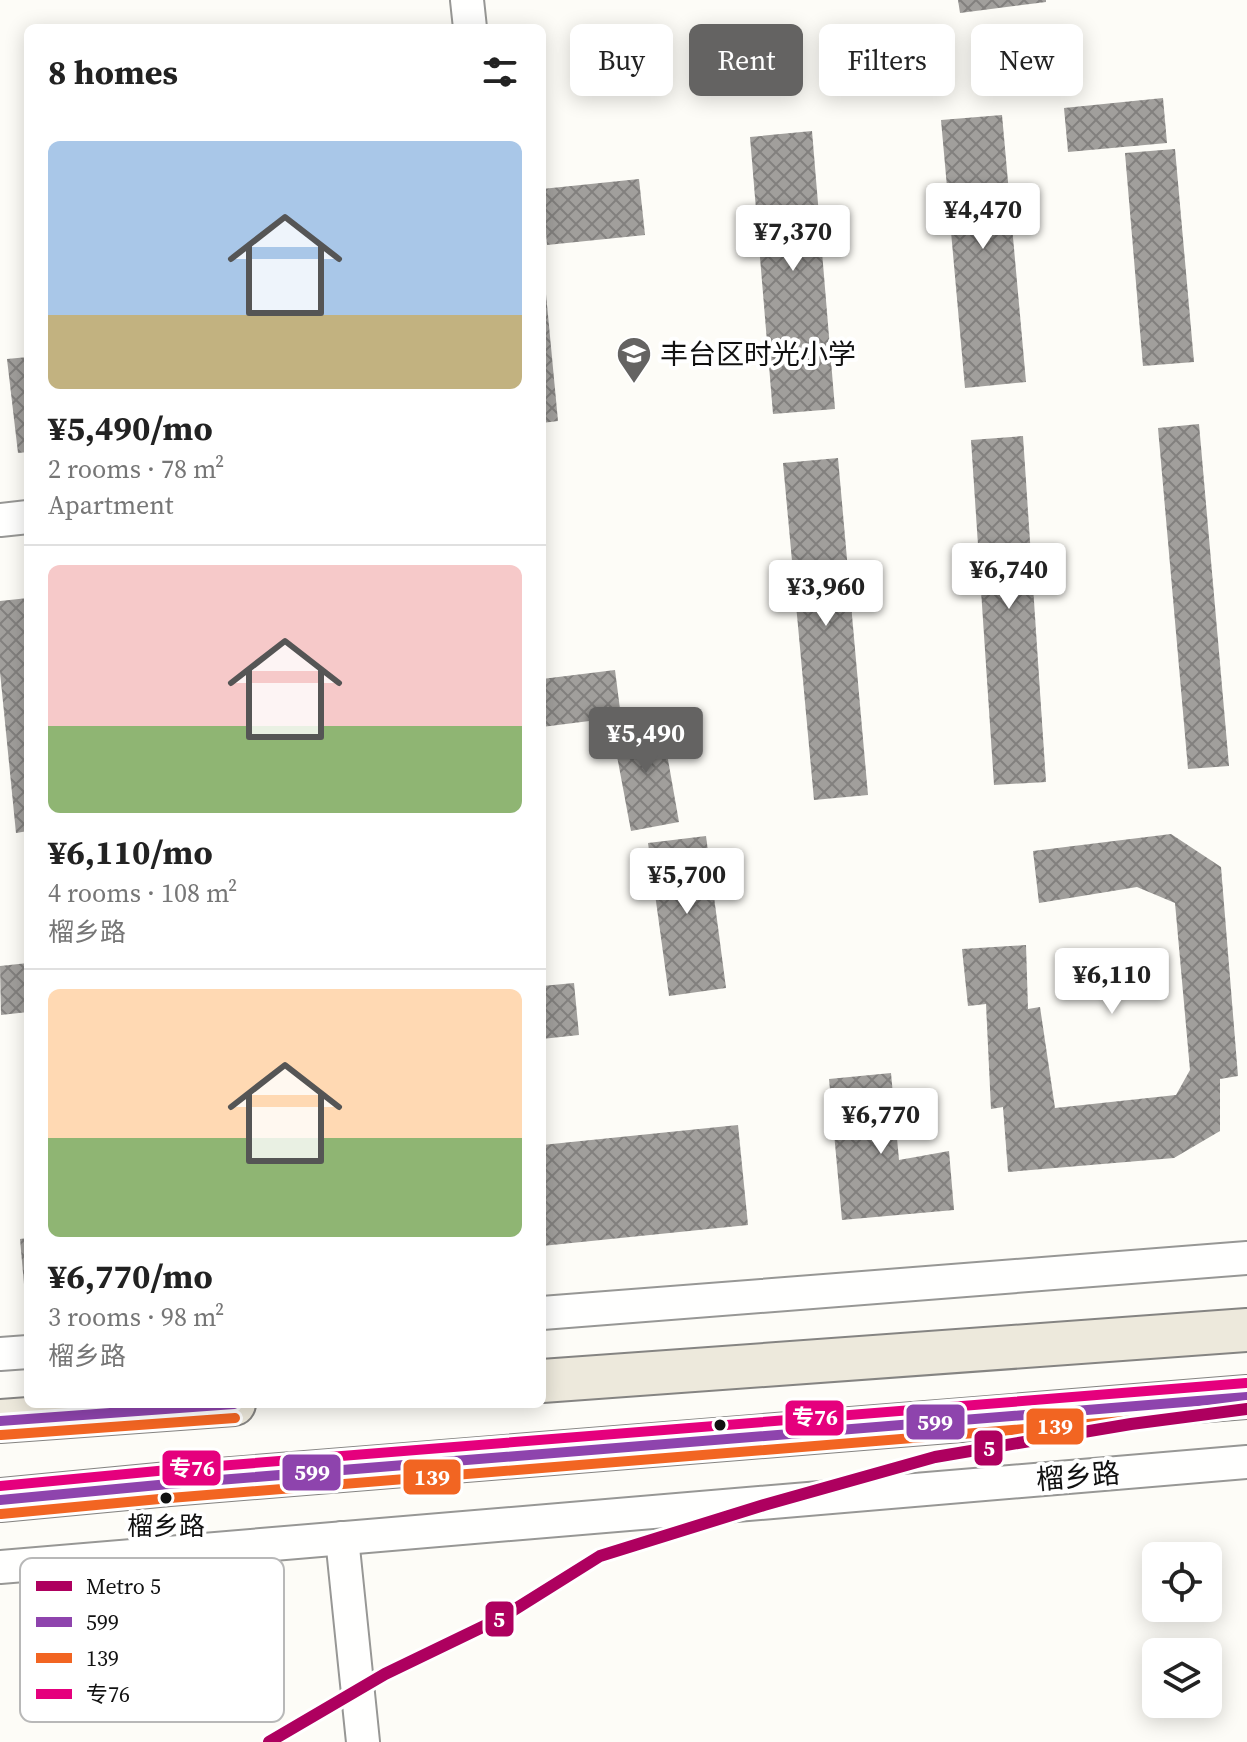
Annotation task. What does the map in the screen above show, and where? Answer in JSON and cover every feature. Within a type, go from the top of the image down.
[{"type":"main road","points":[[546,1381],[1247,1330]]},
{"type":"main road","points":[[0,1500],[185,1482],[1247,1397]]},
{"type":"main road","points":[[0,1421],[179,1408]]},
{"type":"street","points":[[467,0],[470,24]]},
{"type":"street","points":[[0,520],[24,517]]},
{"type":"street","points":[[546,1313],[1247,1258]]},
{"type":"street","points":[[0,1354],[24,1352]]},
{"type":"street","name":"榴乡路","points":[[106,1558],[1247,1462]]},
{"type":"street","points":[[342,1538],[363,1742]]},
{"type":"street","name":"榴乡路","points":[[0,1567],[20,1565]]},
{"type":"building","points":[[958,0],[1046,0],[1046,2],[960,13]]},
{"type":"building","points":[[1163,98],[1167,143],[1068,152],[1064,108]]},
{"type":"building","points":[[1002,115],[1026,382],[965,388],[941,120]]},
{"type":"building","points":[[812,131],[835,409],[773,414],[750,137]]},
{"type":"building","points":[[1175,149],[1194,362],[1143,366],[1125,153]]},
{"type":"building","points":[[639,179],[645,235],[547,245],[546,189]]},
{"type":"building","points":[[546,294],[558,421],[546,422]]},
{"type":"building","points":[[24,357],[24,452],[18,453],[7,359]]},
{"type":"building","points":[[1199,424],[1229,766],[1188,769],[1158,428]]},
{"type":"building","points":[[1023,436],[1046,782],[994,785],[971,440]]},
{"type":"building","points":[[838,458],[868,795],[814,800],[783,463]]},
{"type":"building","points":[[24,598],[24,832],[16,833],[0,672],[0,601]]},
{"type":"building","points":[[615,670],[621,717],[546,726],[546,679]]},
{"type":"building","points":[[661,720],[679,822],[631,831],[612,729]]},
{"type":"building","points":[[1171,834],[1221,867],[1238,1076],[1220,1079],[1220,1131],[1174,1158],[1008,1172],[1003,1107],[991,1109],[986,1004],[968,1006],[962,949],[1026,945],[1028,1009],[1040,1007],[1055,1108],[1176,1095],[1190,1070],[1175,903],[1137,887],[1039,903],[1033,851]]},
{"type":"building","points":[[706,836],[726,988],[669,996],[648,843]]},
{"type":"building","points":[[24,963],[24,1012],[1,1015],[0,966]]},
{"type":"building","points":[[574,983],[579,1035],[546,1039],[546,986]]},
{"type":"building","points":[[891,1073],[899,1160],[949,1151],[954,1210],[842,1220],[829,1079]]},
{"type":"building","points":[[738,1125],[748,1225],[546,1246],[546,1145]]},
{"type":"building","points":[[24,1238],[24,1284],[20,1239]]},
{"type":"metro line","name":"5","points":[[269,1742],[385,1674],[501,1618],[600,1556],[764,1505],[935,1457],[1131,1424],[1247,1409]]},
{"type":"transit line","name":"专76","points":[[0,1486],[1246,1383]]},
{"type":"transit line","name":"599","points":[[0,1500],[1247,1397]]},
{"type":"transit line","name":"599","points":[[0,1421],[179,1408]]},
{"type":"transit line","name":"139","points":[[1,1514],[1247,1411]]},
{"type":"transit line","name":"139","points":[[1,1435],[235,1418]]},
{"type":"place","name":"丰台区时光小学","points":[[634,385]]},
{"type":"place","name":"榴乡路","points":[[166,1498]]}]
